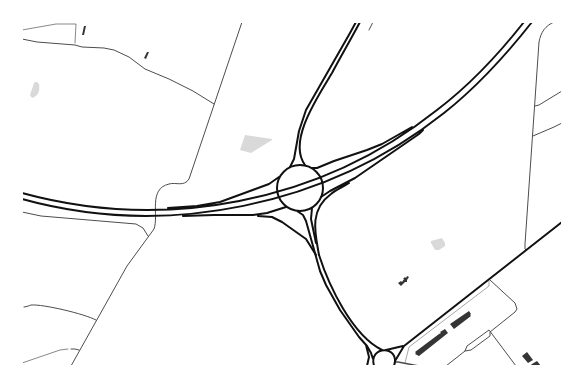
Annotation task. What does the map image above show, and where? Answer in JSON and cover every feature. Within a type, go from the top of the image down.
[{"type":"main road","points":[[290,167],[294,159],[299,131],[306,110],[356,22]]},
{"type":"main road","points":[[305,166],[301,159],[300,146],[307,118],[360,22]]},
{"type":"main road","points":[[22,193],[49,200],[83,206],[121,210],[149,210],[217,205],[251,199],[291,188],[334,172],[369,155],[425,120],[480,73],[524,22]]},
{"type":"main road","points":[[321,197],[355,178],[419,134],[459,101],[485,77],[532,22]]},
{"type":"main road","points":[[149,210],[197,206],[220,202],[269,184],[290,167],[298,165],[317,168],[371,149],[425,120]]},
{"type":"main road","points":[[162,216],[198,214],[232,209],[273,200],[307,189],[372,160],[429,125]]},
{"type":"main road","points":[[279,177],[277,184],[277,195],[282,204],[292,210],[304,211],[312,208],[318,203],[323,191],[322,180],[312,168]]},
{"type":"main road","points":[[319,255],[315,223],[318,210],[322,202],[327,197],[350,183],[355,178]]},
{"type":"main road","points":[[22,199],[53,207],[121,216],[253,215],[272,217],[282,222],[306,239],[316,255]]},
{"type":"main road","points":[[253,215],[267,213],[286,207]]},
{"type":"main road","points":[[312,208],[312,228],[319,255],[330,285],[343,308],[359,332],[375,347],[386,350],[404,346]]},
{"type":"main road","points":[[297,211],[303,215],[306,221],[320,271],[333,298],[370,351],[374,366]]},
{"type":"main road","points":[[395,364],[404,346],[562,222]]},
{"type":"main road","points":[[366,345],[369,357],[368,366]]},
{"type":"main road","points":[[371,366],[376,354],[382,350]]},
{"type":"main road","points":[[386,350],[393,354],[395,364]]},
{"type":"street","points":[[71,366],[127,266],[153,231],[156,224],[155,202],[157,194],[164,186],[171,184],[185,184],[188,182],[242,22]]},
{"type":"street","points":[[369,30],[373,22]]},
{"type":"street","points":[[526,250],[525,244],[532,136],[540,38],[544,29],[554,22]]},
{"type":"street","points":[[22,39],[114,50],[145,69],[193,91],[215,104]]},
{"type":"street","points":[[534,106],[539,105],[562,91]]},
{"type":"street","points":[[532,136],[562,123]]},
{"type":"street","points":[[22,212],[41,216],[136,224],[143,228],[148,237]]},
{"type":"street","points":[[446,366],[465,351],[467,346],[489,330],[490,332],[516,312],[517,308],[515,303],[489,280]]},
{"type":"street","points":[[24,307],[32,305],[74,312],[96,321]]},
{"type":"street","points":[[465,351],[471,350],[490,336],[490,332]]},
{"type":"street","points":[[490,332],[516,366]]},
{"type":"street","points":[[71,349],[75,348],[80,351]]},
{"type":"street","points":[[395,364],[398,362],[419,366]]},
{"type":"lane","points":[[405,366],[409,348],[489,286],[489,280]]},
{"type":"path","points":[[22,30],[62,23],[76,24],[75,45]]},
{"type":"path","points":[[22,364],[60,350],[71,349]]},
{"type":"shaded area","points":[[35,82],[39,84],[39,91],[36,96],[32,98],[30,95]]},
{"type":"shaded area","points":[[245,135],[272,140],[251,153],[240,150]]},
{"type":"shaded area","points":[[442,238],[445,246],[439,250],[435,250],[431,241]]},
{"type":"building","points":[[84,26],[86,26],[84,35],[82,35]]},
{"type":"building","points":[[147,52],[149,52],[146,59],[144,58]]},
{"type":"building","points":[[407,276],[409,277],[407,282],[401,286],[398,283],[401,281],[402,282]]},
{"type":"building","points":[[469,311],[471,316],[454,329],[450,324]]},
{"type":"building","points":[[445,329],[448,333],[419,356],[415,354],[415,352]]},
{"type":"building","points":[[527,352],[533,360],[528,363],[522,356]]},
{"type":"building","points":[[537,361],[541,366],[530,366],[532,364]]}]
